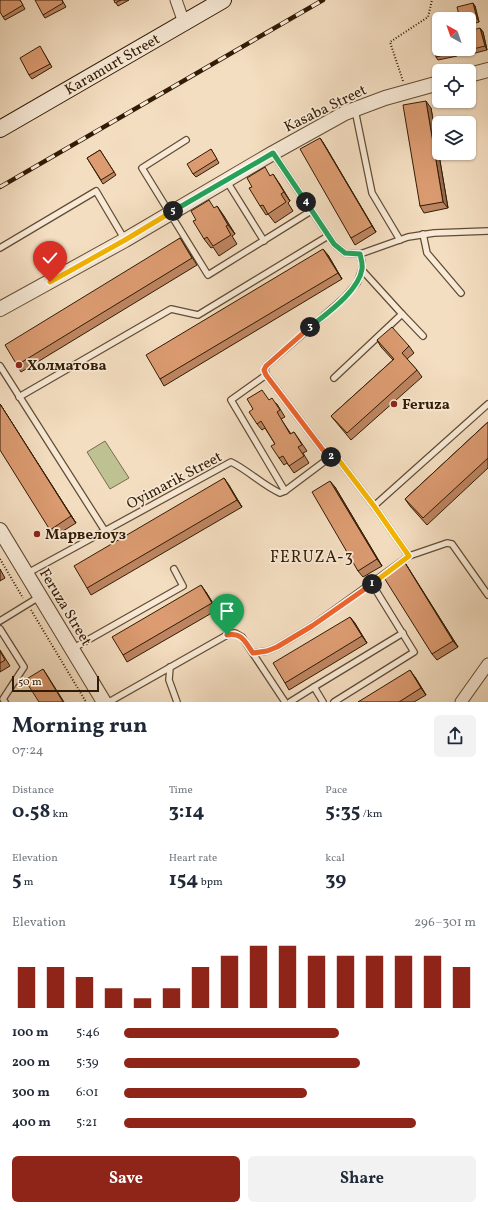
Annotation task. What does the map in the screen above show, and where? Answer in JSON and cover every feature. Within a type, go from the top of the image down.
[{"type":"main road","name":"Karamurt Street","points":[[0,123],[212,0]]},
{"type":"main road","name":"Karamurt Street","points":[[0,129],[223,0]]},
{"type":"street","points":[[176,0],[182,17]]},
{"type":"street","points":[[476,73],[488,70]]},
{"type":"street","name":"Kasaba Street","points":[[0,309],[125,240],[170,212],[327,123],[355,109],[432,85]]},
{"type":"street","name":"Feruza Street","points":[[0,530],[104,702]]},
{"type":"street","points":[[461,702],[488,664]]},
{"type":"lane","points":[[355,109],[372,193],[400,240]]},
{"type":"lane","points":[[186,140],[142,168],[208,275],[311,211]]},
{"type":"lane","points":[[273,153],[328,236],[334,244],[345,253],[360,254],[408,237],[423,234],[488,231]]},
{"type":"lane","points":[[226,180],[264,241]]},
{"type":"lane","points":[[0,248],[96,190],[125,240]]},
{"type":"lane","points":[[423,234],[428,253],[460,293]]},
{"type":"lane","points":[[19,397],[171,309],[198,315],[328,236]]},
{"type":"lane","points":[[329,458],[266,375],[264,370],[266,366],[344,298],[357,283],[362,270],[360,254]]},
{"type":"lane","points":[[362,270],[423,336]]},
{"type":"lane","points":[[334,378],[402,314]]},
{"type":"lane","points":[[0,366],[105,531]]},
{"type":"lane","points":[[266,375],[231,400],[286,491],[329,458],[334,456],[338,459],[374,506],[409,556]]},
{"type":"lane","points":[[374,506],[488,404]]},
{"type":"lane","name":"Oyimarik Street","points":[[26,574],[231,462],[241,466],[251,475],[274,490],[280,493],[286,491]]},
{"type":"lane","points":[[253,653],[267,651],[277,647],[312,626],[409,556],[447,543],[452,544],[488,595]]},
{"type":"lane","points":[[72,649],[183,586],[174,569]]},
{"type":"lane","points":[[334,702],[414,652],[372,584]]},
{"type":"lane","points":[[0,621],[40,597]]},
{"type":"lane","points":[[0,629],[24,667],[3,699],[5,702]]},
{"type":"lane","points":[[109,702],[227,635],[235,633],[242,637],[285,702]]},
{"type":"lane","points":[[290,702],[403,633]]},
{"type":"lane","points":[[170,667],[169,680],[177,702]]},
{"type":"lane","points":[[314,687],[323,702]]},
{"type":"path","points":[[406,92],[390,42],[428,17],[432,0]]},
{"type":"path","points":[[0,559],[86,702]]},
{"type":"green space","points":[[105,441],[129,478],[110,489],[87,452]]},
{"type":"building","points":[[0,0],[20,0],[23,5],[3,17],[0,12]]},
{"type":"building","points":[[35,0],[62,0],[63,3],[43,15]]},
{"type":"building","points":[[114,0],[121,0],[115,3]]},
{"type":"building","points":[[473,3],[475,12],[458,12],[457,7]]},
{"type":"building","points":[[480,28],[485,46],[476,48],[476,29]]},
{"type":"building","points":[[40,46],[50,64],[29,75],[20,58]]},
{"type":"building","points":[[426,101],[432,137],[432,160],[436,160],[443,202],[420,206],[403,105]]},
{"type":"building","points":[[320,138],[372,226],[351,238],[300,149]]},
{"type":"building","points":[[211,149],[217,159],[193,174],[187,164]]},
{"type":"building","points":[[100,150],[114,172],[101,180],[87,158]]},
{"type":"building","points":[[265,167],[270,176],[273,174],[284,192],[281,194],[286,202],[268,214],[263,205],[260,206],[249,188],[252,187],[247,178]]},
{"type":"building","points":[[209,200],[214,208],[217,206],[228,225],[226,226],[231,235],[213,246],[207,237],[204,239],[193,221],[196,220],[191,211]]},
{"type":"building","points":[[180,238],[192,258],[17,365],[5,345]]},
{"type":"building","points":[[323,249],[338,273],[160,379],[146,355]]},
{"type":"building","points":[[392,327],[409,346],[402,353],[417,370],[347,433],[331,416],[394,359],[377,340]]},
{"type":"building","points":[[262,390],[269,400],[272,398],[280,410],[277,412],[290,434],[294,432],[302,445],[298,447],[304,456],[289,466],[283,456],[279,458],[271,446],[275,444],[261,421],[257,424],[249,412],[253,409],[247,399]]},
{"type":"building","points":[[0,404],[71,516],[50,530],[0,450]]},
{"type":"building","points":[[488,422],[488,458],[423,518],[405,499]]},
{"type":"building","points":[[224,478],[237,500],[87,588],[74,566]]},
{"type":"building","points":[[330,481],[377,559],[358,571],[312,492]]},
{"type":"building","points":[[405,563],[453,641],[432,654],[383,576]]},
{"type":"building","points":[[201,585],[212,603],[123,655],[112,637]]},
{"type":"building","points":[[350,617],[362,636],[285,683],[273,663]]},
{"type":"building","points":[[0,651],[5,660],[0,663]]},
{"type":"building","points":[[43,669],[63,702],[39,702],[25,680]]},
{"type":"building","points":[[410,670],[421,688],[399,702],[358,702]]},
{"type":"railway","points":[[0,187],[323,0]]},
{"type":"place","name":"Холматова","points":[[19,365]]},
{"type":"place","name":"Feruza","points":[[394,404]]},
{"type":"place","name":"Марвелоуз","points":[[37,534]]},
{"type":"district","name":"FERUZA-3","points":[[312,556]]},
{"type":"route","points":[[50,282],[273,153],[334,244],[345,253],[360,254],[362,270],[357,283],[344,298],[266,366],[264,370],[266,375],[329,458],[334,456],[338,459],[374,506],[409,556],[312,626],[277,647],[267,651],[253,653],[242,637],[235,633],[227,635]]}]
